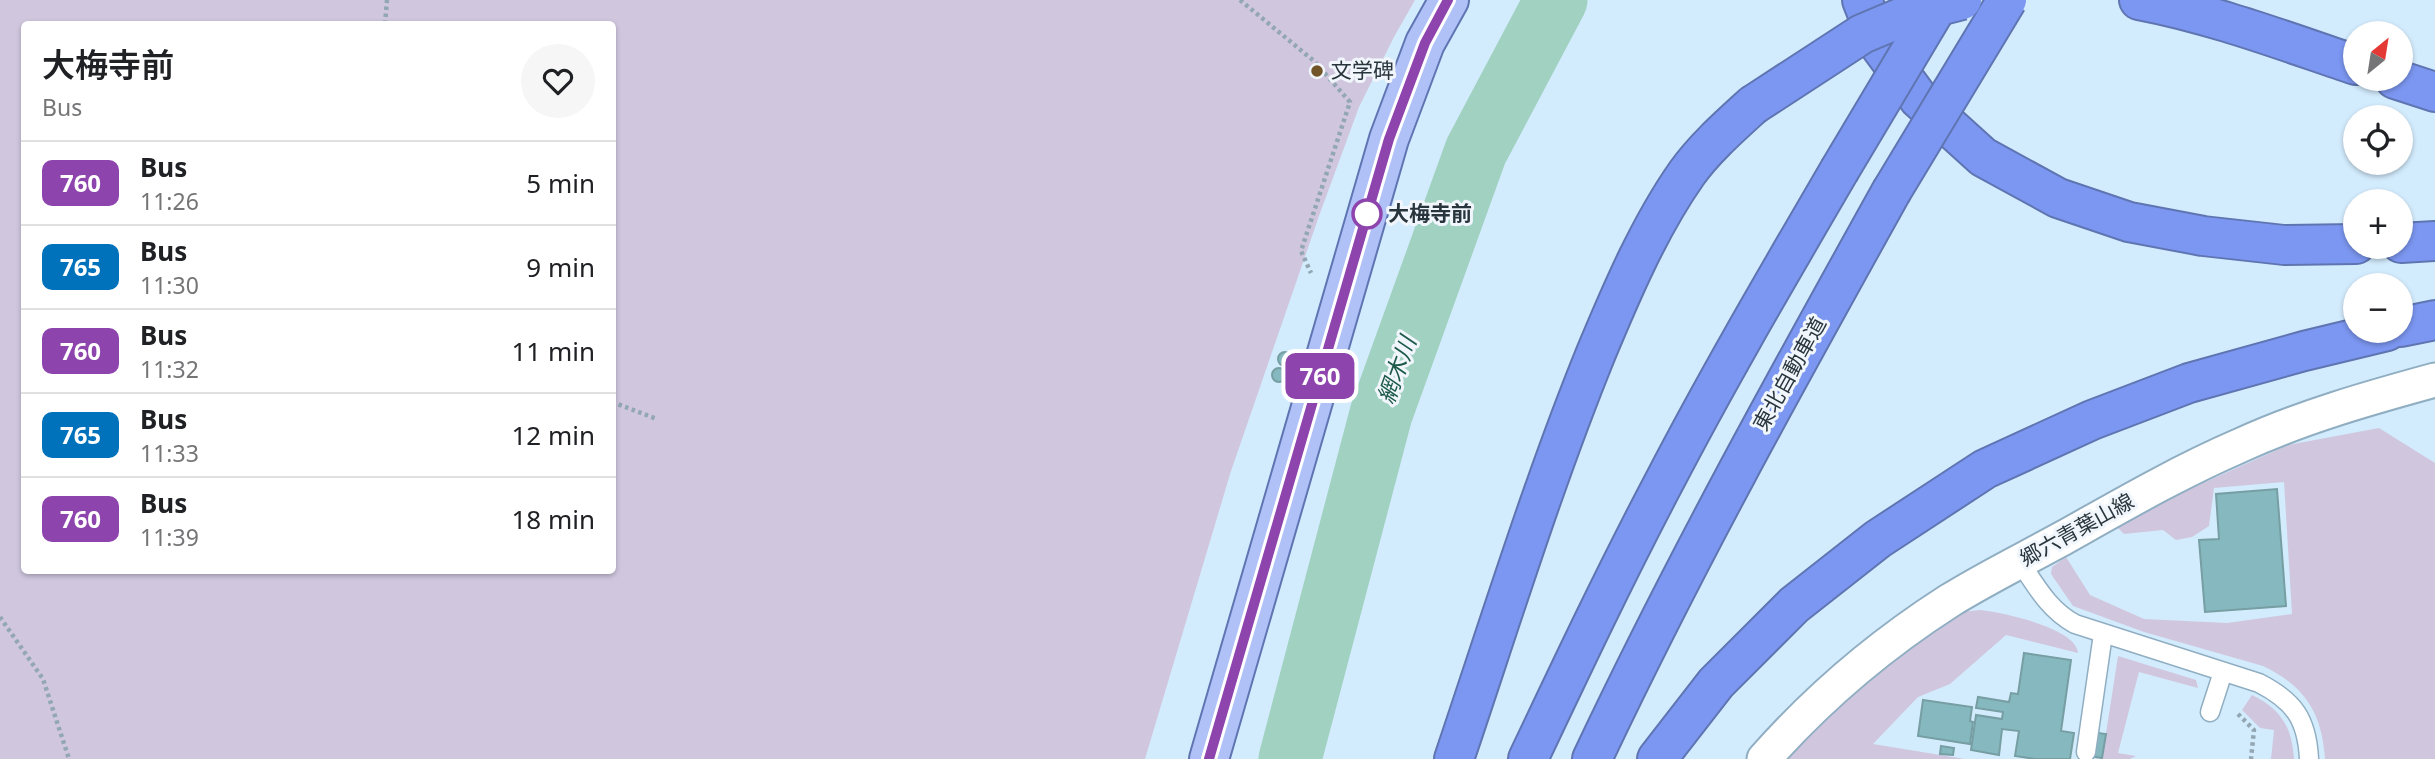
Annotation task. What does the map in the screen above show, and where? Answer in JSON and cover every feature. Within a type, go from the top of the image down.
[{"type":"highway","points":[[1862,0],[1880,46],[1919,99],[1983,157],[2058,198],[2129,222],[2203,236],[2284,245],[2343,244]]},
{"type":"highway","points":[[1528,759],[1583,640],[1664,481],[1748,327],[1941,0]]},
{"type":"highway","points":[[1454,759],[1564,433],[1625,285],[1687,173],[1718,138],[1753,105],[1862,34],[1912,13],[1962,0]]},
{"type":"highway","name":"東北自動車道","points":[[1592,759],[1636,665],[1718,507],[1891,192],[2007,0]]},
{"type":"highway","points":[[2155,3],[2249,29],[2343,61]]},
{"type":"highway","points":[[2413,85],[2435,92]]},
{"type":"highway","points":[[2413,242],[2435,240]]},
{"type":"highway","points":[[2413,325],[2435,320]]},
{"type":"highway","points":[[1657,759],[1716,682],[1794,605],[1878,539],[1985,469],[2092,419],[2189,383],[2343,342]]},
{"type":"main road","points":[[1209,759],[1389,139],[1425,43],[1448,0]]},
{"type":"street","name":"郷六青葉山線","points":[[1764,759],[1838,687],[1949,601],[2149,490],[2238,446],[2291,424],[2435,380]]},
{"type":"lane","points":[[2020,562],[2051,607],[2062,617],[2103,634],[2259,683],[2289,702],[2306,730],[2309,759]]},
{"type":"lane","points":[[2086,752],[2103,634]]},
{"type":"lane","points":[[2212,704],[2223,672]]},
{"type":"path","points":[[385,21],[387,0]]},
{"type":"path","points":[[1240,0],[1314,61],[1350,102],[1301,251],[1314,280],[1344,290]]},
{"type":"path","points":[[616,404],[657,419]]},
{"type":"path","points":[[0,617],[43,678],[69,759]]},
{"type":"path","points":[[2212,704],[2223,699],[2254,730],[2251,759]]},
{"type":"shaded area","points":[[0,0],[1415,0],[1359,107],[1319,216],[1231,471],[1145,759],[0,759]]},
{"type":"shaded area","points":[[2379,428],[2435,463],[2435,759],[2325,759],[2315,715],[2309,703],[2290,682],[2263,666],[2144,632],[2073,606],[2051,574],[2052,567],[2066,557],[2090,595],[2144,619],[2227,623],[2292,614],[2284,482],[2214,488],[2209,526],[2192,537],[2176,540],[2163,530],[2124,534],[2115,525],[2288,445]]},
{"type":"shaded area","points":[[1980,610],[2020,618],[2052,629],[2074,644],[2078,653],[2006,635],[1950,684],[1918,697],[1873,744],[1965,759],[1786,759],[1843,701],[1940,624],[1961,612]]},
{"type":"shaded area","points":[[2118,656],[2196,680],[2198,688],[2139,672],[2118,753],[2136,756],[2130,759],[2102,759]]},
{"type":"shaded area","points":[[2252,695],[2271,706],[2283,720],[2291,737],[2294,759],[2271,759],[2274,730],[2260,728],[2242,710]]},
{"type":"building","points":[[1285,352],[1290,354],[1290,364],[1285,366],[1280,364],[1278,359],[1280,354]]},
{"type":"building","points":[[1279,368],[1284,370],[1284,380],[1279,382],[1274,380],[1272,375],[1274,370]]},
{"type":"building","points":[[2277,489],[2286,606],[2205,612],[2199,540],[2219,539],[2216,494]]},
{"type":"building","points":[[2024,653],[2071,660],[2061,731],[2074,733],[2070,759],[2015,756],[2019,731],[2002,729],[1999,755],[1971,750],[1976,715],[2002,719],[2003,712],[1976,708],[1978,697],[2009,702],[2011,693],[2018,694]]},
{"type":"building","points":[[1923,700],[1972,707],[1970,744],[1918,736]]},
{"type":"building","points":[[2083,731],[2106,734],[2102,758],[2080,755]]},
{"type":"building","points":[[1941,746],[1954,748],[1953,755],[1940,754]]},
{"type":"waterway","name":"網木川","points":[[1290,759],[1381,414],[1476,151],[1556,0]]},
{"type":"bus line","name":"760","points":[[1209,759],[1389,139],[1425,43],[1448,0]]},
{"type":"place","name":"文学碑","points":[[1317,71]]},
{"type":"place","name":"大梅寺前","points":[[1367,214]]}]
